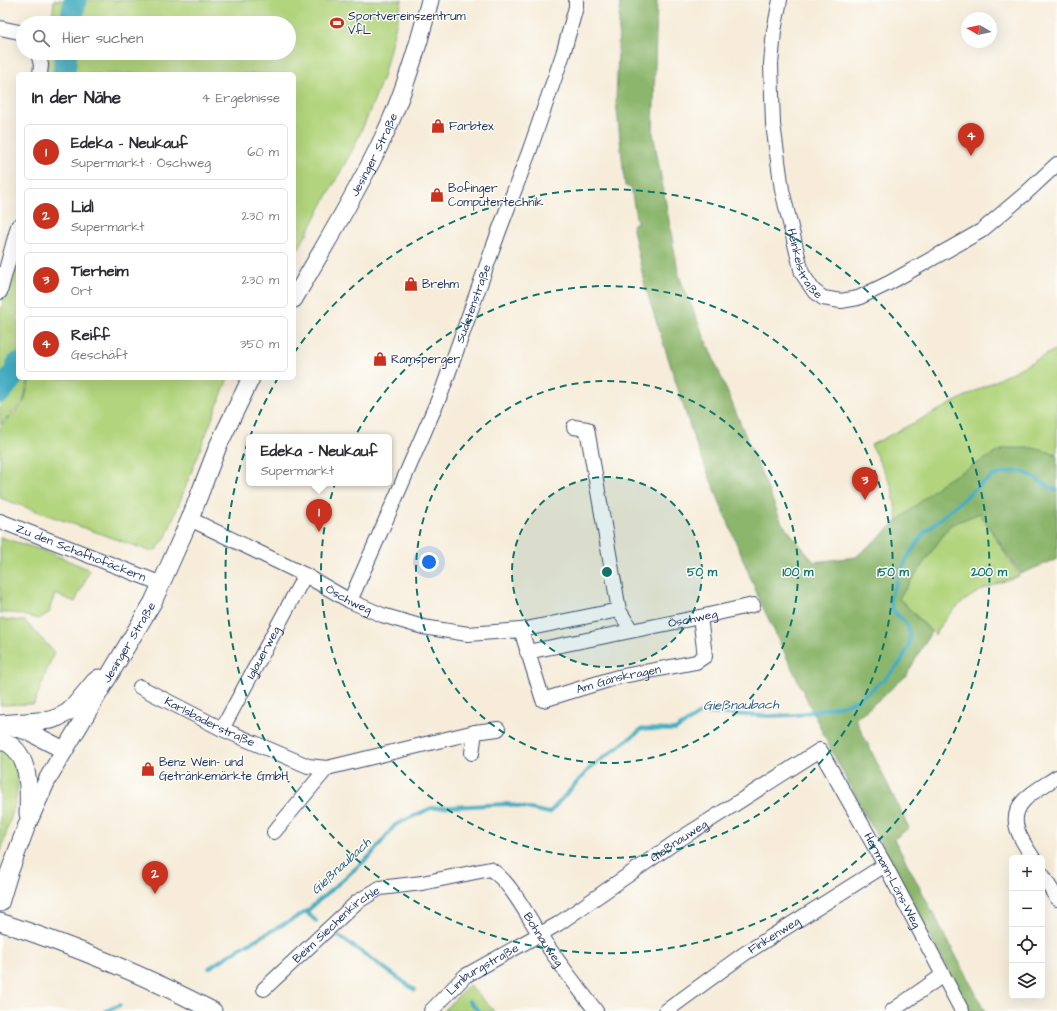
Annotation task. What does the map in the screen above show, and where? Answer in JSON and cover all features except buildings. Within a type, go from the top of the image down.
[{"type":"main road","name":"Jesinger Straße","points":[[296,295],[384,137],[400,99],[417,50],[430,0]]},
{"type":"main road","name":"Jesinger Straße","points":[[0,903],[9,872],[27,825],[48,778],[153,602],[190,519],[218,446],[250,380]]},
{"type":"main road","points":[[0,724],[50,720],[68,712],[94,682],[116,666]]},
{"type":"main road","points":[[0,724],[27,731],[61,755]]},
{"type":"main road","points":[[0,734],[14,736],[61,755]]},
{"type":"main road","points":[[0,740],[10,745],[15,750],[20,756],[26,770],[29,789],[27,825]]},
{"type":"main road","points":[[0,922],[66,944],[114,964],[213,1011]]},
{"type":"street","name":"Sudetenstraße","points":[[350,601],[442,391],[558,69],[576,7],[576,0]]},
{"type":"street","name":"Heinkelstraße","points":[[780,0],[774,31],[771,64],[773,124],[782,190],[802,273],[813,290],[823,298],[841,301],[858,298],[889,283],[981,231],[1026,194],[1057,164]]},
{"type":"street","points":[[0,28],[16,31]]},
{"type":"street","points":[[40,60],[40,72]]},
{"type":"street","points":[[0,292],[16,233]]},
{"type":"street","points":[[574,427],[587,429],[619,610],[632,630]]},
{"type":"street","name":"Öschweg","points":[[190,519],[305,576],[350,601],[382,615],[423,628],[468,634],[520,630],[619,610]]},
{"type":"street","name":"Zu den Schafhofäckern","points":[[0,521],[162,584]]},
{"type":"street","name":"Iglauerweg","points":[[222,729],[305,576]]},
{"type":"street","name":"Öschweg","points":[[527,652],[753,605]]},
{"type":"street","name":"Am Gänskragen","points":[[527,652],[542,700],[618,677],[696,662],[705,656],[700,617]]},
{"type":"street","points":[[520,630],[527,652]]},
{"type":"street","name":"Karlsbaderstraße","points":[[140,687],[222,729],[308,766],[327,768],[475,732],[498,730]]},
{"type":"street","points":[[472,753],[475,732]]},
{"type":"street","name":"Hermann-Löns-Weg","points":[[820,750],[885,865],[962,1011]]},
{"type":"street","name":"Gießnauweg","points":[[540,934],[558,924],[677,841],[820,750]]},
{"type":"street","points":[[274,832],[327,768]]},
{"type":"street","points":[[1031,855],[1016,828],[1016,812],[1025,798],[1057,777]]},
{"type":"street","name":"Finkenweg","points":[[666,1011],[744,954],[885,865]]},
{"type":"street","name":"Bohnauweg","points":[[490,869],[498,874],[529,915],[540,934],[596,1011]]},
{"type":"street","name":"Beim Siechenkirchle","points":[[264,990],[357,902],[380,888],[422,883],[490,869]]},
{"type":"street","points":[[1045,879],[1057,899]]},
{"type":"street","name":"Limburgstraße","points":[[431,1011],[465,976],[540,934]]},
{"type":"street","points":[[892,1011],[943,975]]},
{"type":"green space","points":[[54,0],[80,0],[77,16],[53,16]]},
{"type":"green space","points":[[85,0],[402,0],[383,77],[367,118],[354,147],[296,253],[296,72],[75,72],[76,60],[296,60],[296,16],[82,16]]},
{"type":"green space","points":[[620,0],[657,0],[653,133],[679,276],[782,523],[814,562],[856,557],[943,482],[1005,448],[1032,448],[1057,454],[1057,559],[1020,574],[980,513],[950,525],[899,598],[931,632],[906,676],[868,709],[855,718],[909,828],[894,839],[985,1011],[969,1011],[829,746],[760,601],[694,439],[645,286],[632,225],[637,223],[631,188],[625,186],[616,101]]},
{"type":"green space","points":[[47,60],[72,60],[71,72],[46,72]]},
{"type":"green space","points":[[16,254],[16,380],[28,380],[23,402],[0,425],[0,314]]},
{"type":"green space","points":[[1057,349],[1057,454],[1032,448],[943,482],[898,522],[892,487],[871,445]]},
{"type":"green space","points":[[30,380],[227,380],[166,537],[156,550],[149,551],[0,498],[0,427],[24,403]]},
{"type":"green space","points":[[980,513],[1019,576],[988,587],[965,600],[953,610],[935,635],[899,598],[950,525]]},
{"type":"green space","points":[[0,537],[51,553],[90,570],[75,602],[55,594],[50,612],[39,619],[13,613],[0,613]]},
{"type":"green space","points":[[0,619],[25,621],[54,652],[34,704],[0,705]]},
{"type":"green space","points":[[0,746],[12,756],[19,776],[15,804],[0,854]]},
{"type":"green space","points":[[469,985],[494,1011],[444,1011]]},
{"type":"waterway","points":[[72,16],[75,0]]},
{"type":"waterway","points":[[64,72],[65,60]]},
{"type":"waterway","points":[[0,392],[14,375],[16,370]]},
{"type":"waterway","name":"Gießnaubach","points":[[209,968],[242,947],[306,912],[371,855],[395,825],[431,808],[507,804],[549,813],[590,768],[642,729],[675,730],[701,713],[771,716],[797,715],[847,704],[859,699],[886,678],[901,662],[909,645],[910,635],[907,624],[896,614],[891,605],[890,597],[907,558],[924,533],[976,488],[993,476],[1008,472],[1021,471],[1057,490]]},
{"type":"waterway","points":[[306,912],[316,921]]},
{"type":"waterway","points":[[339,936],[415,990]]},
{"type":"waterway","points":[[469,1001],[479,1011]]},
{"type":"waterway","name":"Gießnaubach","points":[[105,1011],[120,1005]]},
{"type":"place","name":"Sportvereinszentrum VfL","points":[[337,23]]},
{"type":"place","name":"Farbtex","points":[[438,126]]},
{"type":"place","name":"Reiff","points":[[971,156]]},
{"type":"place","name":"Bofinger Computertechnik","points":[[437,195]]},
{"type":"place","name":"Brehm","points":[[411,284]]},
{"type":"place","name":"Ramsperger","points":[[380,359]]},
{"type":"place","name":"Tierheim","points":[[865,500]]},
{"type":"place","name":"Edeka - Neukauf","points":[[319,532]]},
{"type":"place","name":"Benz Wein- und Getränkemärkte GmbH","points":[[148,769]]},
{"type":"place","name":"Lidl","points":[[155,894]]}]
